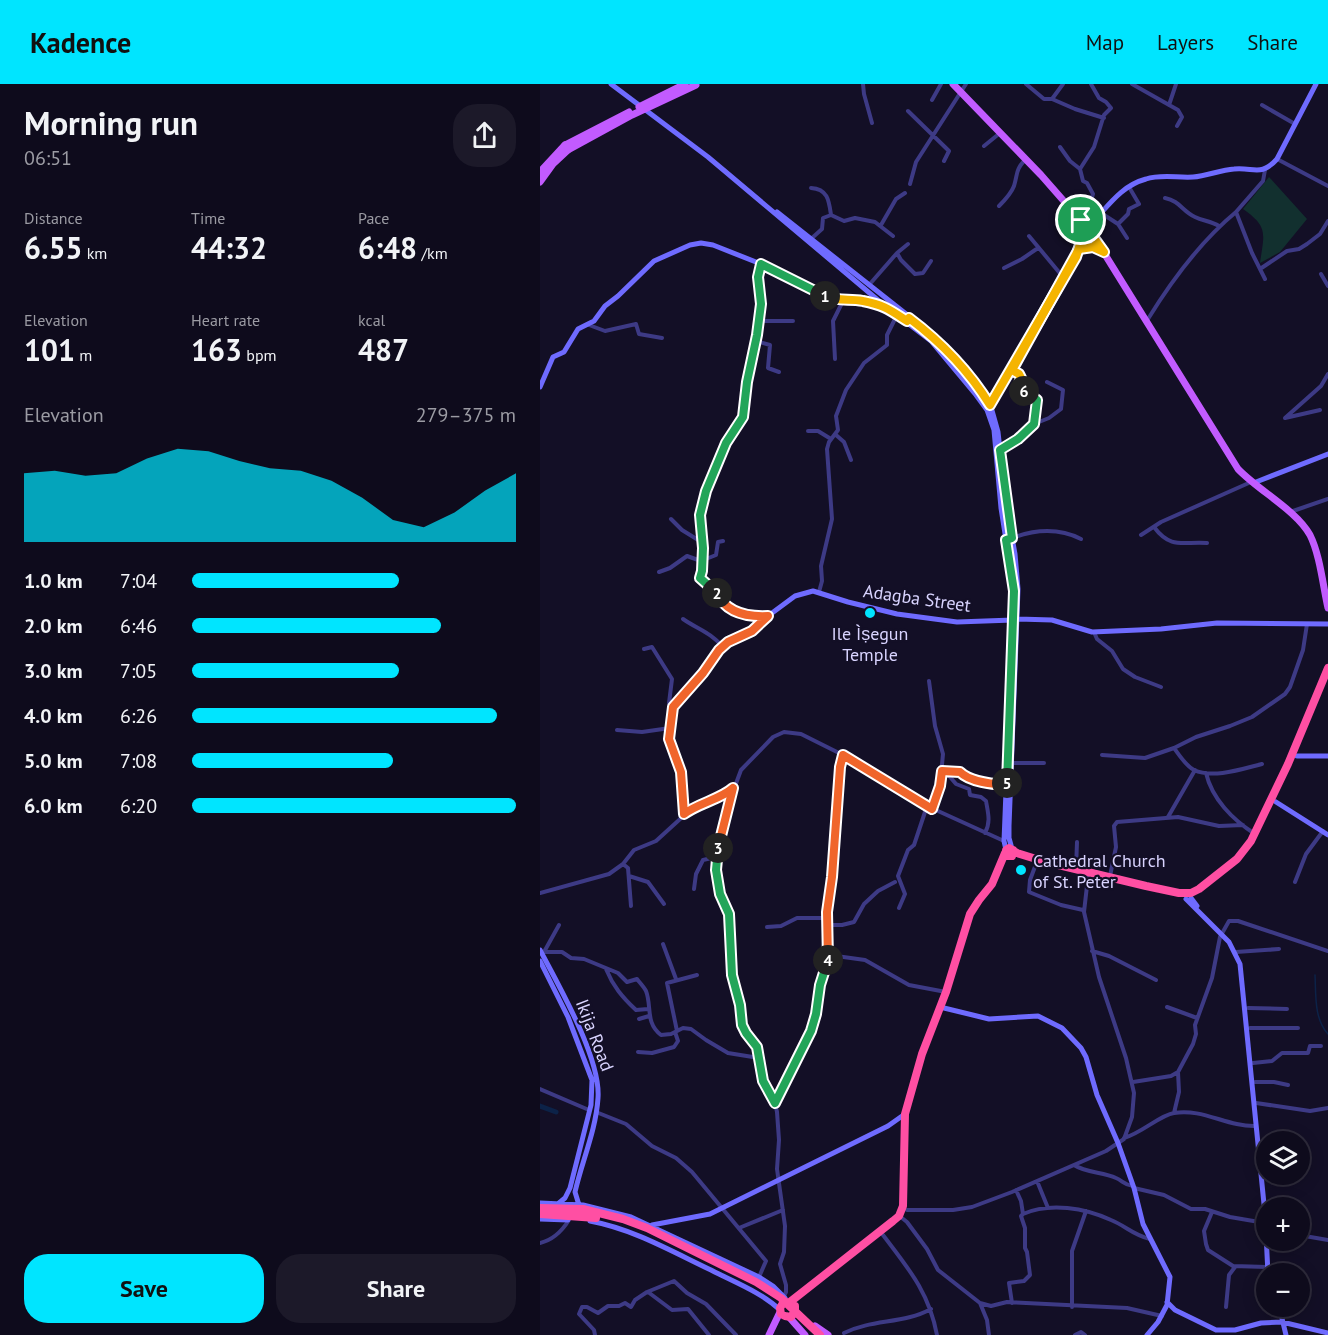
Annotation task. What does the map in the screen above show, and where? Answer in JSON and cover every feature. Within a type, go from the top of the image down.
[{"type":"highway","points":[[1010,853],[1145,888],[1179,893],[1195,891],[1237,859],[1255,834],[1288,764],[1328,668]]},
{"type":"highway","points":[[1010,853],[1036,864],[1189,898],[1211,887],[1246,857],[1258,839],[1297,756],[1328,679]]},
{"type":"highway","points":[[790,1303],[893,1221],[902,1211],[905,1114],[930,1030],[946,992],[970,914],[993,884],[1010,853]]},
{"type":"highway","points":[[790,1303],[794,1314],[784,1314],[781,1305],[804,1297],[883,1235],[905,1214],[910,1115],[929,1047],[974,916],[996,887],[1010,853]]},
{"type":"highway","points":[[540,1208],[622,1224],[645,1233],[753,1287],[777,1302],[812,1335]]},
{"type":"highway","points":[[540,1208],[589,1210],[647,1228],[756,1282],[781,1298],[820,1335]]},
{"type":"main road","points":[[540,172],[578,137],[685,84]]},
{"type":"main road","points":[[540,182],[567,148],[697,84]]},
{"type":"main road","points":[[960,86],[1000,133],[1081,220],[1104,252],[1238,469],[1290,513],[1310,535],[1328,608]]},
{"type":"main road","points":[[960,86],[1067,199],[1089,226],[1241,467],[1253,482],[1293,511],[1307,525],[1313,534],[1328,592]]},
{"type":"main road","points":[[790,1303],[828,1335]]},
{"type":"main road","points":[[771,1335],[784,1314],[805,1335]]},
{"type":"street","points":[[611,84],[721,169],[885,306],[933,336],[969,375],[990,405],[997,423],[1009,539]]},
{"type":"street","points":[[863,84],[872,123]]},
{"type":"street","points":[[932,100],[941,84]]},
{"type":"street","points":[[1026,84],[1044,99],[1052,99],[1075,110],[1104,118]]},
{"type":"street","points":[[1052,99],[1063,84]]},
{"type":"street","points":[[1080,169],[1094,147],[1104,118],[1111,108],[1096,95],[1091,84]]},
{"type":"street","points":[[1132,84],[1181,114],[1182,117],[1177,126]]},
{"type":"street","points":[[1168,105],[1176,84]]},
{"type":"street","points":[[1148,319],[1165,292],[1219,226],[1236,212],[1263,181],[1265,170],[1277,159],[1316,84]]},
{"type":"street","points":[[910,184],[916,162],[960,86]]},
{"type":"street","points":[[1262,105],[1295,125]]},
{"type":"street","points":[[908,111],[949,151],[944,161]]},
{"type":"street","points":[[984,146],[1000,133]]},
{"type":"street","points":[[1060,147],[1070,161],[1080,169],[1083,181],[1087,183],[1093,194],[1092,201],[1100,214],[1118,224],[1127,238]]},
{"type":"street","points":[[999,206],[1010,193],[1016,170],[1026,159]]},
{"type":"street","points":[[1277,159],[1328,186]]},
{"type":"street","points":[[1089,226],[1110,200],[1147,178],[1190,177],[1233,169],[1265,170]]},
{"type":"street","points":[[737,182],[812,238],[908,320],[931,341],[983,404],[993,430],[1001,508],[1018,580],[1004,841],[1010,853]]},
{"type":"street","points":[[1118,224],[1128,214],[1129,209],[1139,204],[1129,187]]},
{"type":"street","points":[[811,188],[819,189],[826,194],[831,215]]},
{"type":"street","points":[[881,225],[896,199],[905,193]]},
{"type":"street","points":[[1165,198],[1175,200],[1195,217],[1211,221],[1219,226]]},
{"type":"street","points":[[1236,212],[1265,279]]},
{"type":"street","points":[[812,238],[822,229],[823,218],[831,215],[844,221],[855,218],[875,222],[893,236]]},
{"type":"street","points":[[990,405],[1079,249],[1081,220]]},
{"type":"street","points":[[1260,269],[1287,251],[1299,249],[1307,244],[1320,234],[1328,221]]},
{"type":"street","points":[[1029,236],[1063,277]]},
{"type":"street","points":[[540,387],[553,357],[564,352],[578,329],[589,325],[605,306],[618,297],[654,261],[690,245],[701,243],[713,245],[761,264],[826,296],[843,301],[859,300],[885,306]]},
{"type":"street","points":[[869,286],[897,253],[908,244]]},
{"type":"street","points":[[1079,249],[1093,247],[1104,252]]},
{"type":"street","points":[[1004,268],[1038,248]]},
{"type":"street","points":[[897,253],[901,260],[919,275],[931,261]]},
{"type":"street","points":[[761,264],[758,277],[761,304],[743,417],[726,443],[706,491],[700,515],[703,543],[700,578],[722,602],[751,617],[768,616]]},
{"type":"street","points":[[1321,274],[1328,286]]},
{"type":"street","points":[[835,359],[833,321],[843,301]]},
{"type":"street","points":[[684,814],[683,781],[669,739],[673,707],[723,647],[752,631],[795,596],[808,591],[819,592],[822,582],[821,566],[832,519],[832,499],[826,456],[831,439],[838,430],[836,416],[846,390],[864,363],[886,345],[887,335],[897,315]]},
{"type":"street","points":[[759,321],[793,321]]},
{"type":"street","points":[[589,325],[605,331],[636,324],[639,334],[662,338]]},
{"type":"street","points":[[756,341],[770,345],[768,368],[779,372]]},
{"type":"street","points":[[1012,370],[1019,374],[1021,378],[1019,384],[1026,394],[1037,400],[1034,424]]},
{"type":"street","points":[[1320,410],[1285,418],[1321,386],[1328,374]]},
{"type":"street","points":[[1000,450],[1018,439],[1034,424],[1061,410],[1063,390],[1047,382]]},
{"type":"street","points":[[808,431],[818,431],[831,439]]},
{"type":"street","points":[[836,435],[844,442],[851,460]]},
{"type":"street","points":[[1141,535],[1200,503],[1328,454]]},
{"type":"street","points":[[1293,511],[1328,500]]},
{"type":"street","points":[[671,519],[682,530],[703,543]]},
{"type":"street","points":[[1154,527],[1174,543],[1182,545],[1207,543]]},
{"type":"street","points":[[1009,539],[1049,531],[1067,532],[1082,539]]},
{"type":"street","points":[[659,572],[687,556],[701,561],[717,555],[718,543],[723,541]]},
{"type":"street","name":"Adagba Street","points":[[819,592],[848,603],[897,614],[957,622],[1052,620],[1094,632],[1161,629],[1216,622],[1328,624]]},
{"type":"street","points":[[683,619],[696,628],[712,634],[723,647]]},
{"type":"street","points":[[1010,853],[1016,620]]},
{"type":"street","points":[[1102,755],[1144,758],[1242,722],[1285,694],[1293,681],[1303,650],[1307,624]]},
{"type":"street","points":[[1094,632],[1097,639],[1112,651],[1123,669],[1135,677],[1161,687]]},
{"type":"street","points":[[644,649],[652,647],[672,679],[669,703],[673,707]]},
{"type":"street","points":[[929,681],[935,726],[943,754],[943,771],[932,809]]},
{"type":"street","points":[[617,730],[642,732],[670,728]]},
{"type":"street","points":[[790,1303],[780,1264],[785,1241],[776,1160],[779,1140],[775,1103],[763,1081],[757,1047],[744,1029],[732,975],[729,914],[720,894],[717,879],[716,857],[733,788],[741,770],[773,737],[784,732],[801,734],[843,755],[932,809],[1004,841]]},
{"type":"street","points":[[1174,748],[1195,770],[1206,773],[1238,770],[1262,764]]},
{"type":"street","points":[[775,1103],[811,1031],[820,985],[829,955],[827,918],[840,767],[843,755]]},
{"type":"street","points":[[1297,756],[1328,756]]},
{"type":"street","points":[[1012,763],[1044,763]]},
{"type":"street","points":[[1168,817],[1195,770]]},
{"type":"street","points":[[943,771],[960,772],[966,777],[1006,785]]},
{"type":"street","points":[[943,771],[956,784],[969,789],[971,796],[981,797],[986,801],[989,826],[985,833]]},
{"type":"street","points":[[1206,773],[1212,791],[1243,825],[1255,834]]},
{"type":"street","points":[[540,893],[609,873],[623,864],[631,852],[656,842],[684,814],[733,788]]},
{"type":"street","points":[[1276,802],[1325,833],[1306,854],[1295,882]]},
{"type":"street","points":[[899,908],[905,894],[898,876],[908,850],[914,845],[927,806]]},
{"type":"street","points":[[1109,877],[1116,847],[1115,824],[1168,817],[1186,818],[1219,826],[1243,825]]},
{"type":"street","points":[[1076,870],[1077,842]]},
{"type":"street","points":[[694,889],[696,874],[703,860],[716,857]]},
{"type":"street","points":[[623,864],[628,868],[631,906]]},
{"type":"street","points":[[1036,864],[1030,880],[1029,892],[1061,905],[1083,910]]},
{"type":"street","points":[[629,876],[648,882],[664,904]]},
{"type":"street","points":[[1088,877],[1083,910],[1099,977],[1132,1082],[1134,1106],[1124,1139]]},
{"type":"street","points":[[827,925],[854,922],[864,904],[878,891],[895,882]]},
{"type":"street","points":[[1189,898],[1222,931],[1237,952],[1244,969],[1265,1197]]},
{"type":"street","points":[[767,927],[781,926],[797,918],[827,918]]},
{"type":"street","points":[[1174,1113],[1179,1092],[1178,1072],[1193,1044],[1196,1034],[1195,1025],[1212,978],[1222,931],[1229,921],[1238,921],[1328,951]]},
{"type":"street","points":[[542,951],[559,925]]},
{"type":"street","points":[[663,944],[676,979]]},
{"type":"street","points":[[1237,952],[1279,949]]},
{"type":"street","points":[[542,951],[562,952],[571,958],[584,959],[618,973],[627,982],[637,980],[647,992],[649,1016],[655,1029],[661,1035],[691,1029],[728,1053],[759,1058]]},
{"type":"street","name":"Ikija Road","points":[[542,951],[575,1020],[598,1082],[596,1112],[575,1192],[579,1204]]},
{"type":"street","points":[[1092,951],[1108,956],[1156,980]]},
{"type":"street","points":[[1237,952],[1242,976],[1263,1197]]},
{"type":"street","points":[[829,955],[865,960],[900,982],[919,989],[946,992]]},
{"type":"street","name":"Ikija Road","points":[[540,961],[568,1017],[591,1073],[593,1088],[570,1188],[565,1198],[557,1204]]},
{"type":"street","points":[[606,968],[615,989],[625,1000],[636,1010],[648,1009]]},
{"type":"street","points":[[638,1052],[652,1053],[674,1047],[678,1041],[667,984],[676,979],[697,975]]},
{"type":"street","points":[[1167,1007],[1197,1018]]},
{"type":"street","points":[[944,1008],[989,1019],[1038,1016],[1062,1028],[1084,1053],[1093,1084],[1118,1143],[1143,1224],[1170,1277],[1163,1314],[1147,1335]]},
{"type":"street","points":[[1248,1008],[1287,1009]]},
{"type":"street","points":[[639,1019],[649,1016]]},
{"type":"street","points":[[1250,1028],[1299,1028]]},
{"type":"street","points":[[1253,1063],[1272,1061],[1282,1053],[1308,1053],[1310,1046],[1321,1046]]},
{"type":"street","points":[[1132,1082],[1171,1076],[1178,1072]]},
{"type":"street","points":[[1255,1082],[1288,1085]]},
{"type":"street","points":[[540,1089],[589,1110]]},
{"type":"street","points":[[1256,1102],[1310,1111],[1328,1108]]},
{"type":"street","points":[[596,1112],[626,1124],[656,1149],[675,1158],[692,1172],[766,1261],[759,1277]]},
{"type":"street","points":[[1175,1310],[1163,1314],[1127,1308],[1012,1303],[991,1306],[980,1302],[938,1270],[905,1214],[968,1207],[1016,1190],[1106,1151],[1124,1139],[1136,1135],[1167,1114],[1199,1113],[1230,1124],[1256,1126]]},
{"type":"street","points":[[652,1225],[704,1216],[723,1208],[888,1125],[905,1114]]},
{"type":"street","points":[[888,1125],[897,1124],[904,1128]]},
{"type":"street","points":[[1074,1165],[1080,1169],[1118,1178],[1122,1184],[1164,1195],[1188,1208],[1205,1209],[1256,1221]]},
{"type":"street","points":[[1037,1181],[1048,1208]]},
{"type":"street","points":[[1012,1303],[1009,1282],[1024,1281],[1030,1275],[1025,1248],[1025,1228],[1021,1216],[1023,1214],[1016,1190]]},
{"type":"street","points":[[540,1208],[557,1204],[579,1204],[618,1213],[652,1225],[759,1277],[790,1303]]},
{"type":"street","points":[[1023,1214],[1031,1210],[1048,1208],[1078,1209],[1114,1221],[1138,1236],[1150,1239]]},
{"type":"street","points":[[739,1228],[783,1210]]},
{"type":"street","points":[[1072,1307],[1072,1251],[1086,1211]]},
{"type":"street","points":[[1212,1212],[1204,1231],[1209,1250],[1226,1263],[1256,1269]]},
{"type":"street","points":[[540,1219],[603,1224],[643,1237],[765,1298],[784,1314]]},
{"type":"street","points":[[540,1243],[556,1235],[570,1220]]},
{"type":"street","points":[[883,1235],[910,1268],[924,1291],[937,1335]]},
{"type":"street","points":[[1310,1237],[1328,1240]]},
{"type":"street","points":[[1226,1307],[1229,1275],[1236,1266]]},
{"type":"street","points":[[595,1335],[594,1330],[579,1314],[580,1309],[584,1307],[598,1313],[608,1306],[619,1306],[625,1303],[631,1307],[635,1300],[648,1292],[674,1281],[687,1293],[706,1304],[734,1334]]},
{"type":"street","points":[[648,1292],[672,1310],[688,1309],[709,1335]]},
{"type":"street","points":[[980,1302],[990,1335]]},
{"type":"street","points":[[1167,1302],[1175,1310],[1216,1330],[1235,1330],[1261,1323],[1283,1322],[1328,1333]]},
{"type":"street","points":[[844,1333],[879,1322],[917,1316],[931,1309]]},
{"type":"street","points":[[1281,1317],[1285,1335]]},
{"type":"street","points":[[1075,1335],[1081,1332],[1085,1335]]},
{"type":"green space","points":[[1269,177],[1307,219],[1280,252],[1260,263],[1263,232],[1257,221],[1243,209]]},
{"type":"waterway","points":[[1315,975],[1318,1014],[1328,1034]]},
{"type":"waterway","points":[[540,1106],[556,1112]]},
{"type":"place","name":"Ile Ìṣegun Temple","points":[[870,613]]},
{"type":"place","name":"Cathedral Church of St. Peter","points":[[1021,870]]},
{"type":"route","points":[[1081,220],[1081,241],[1076,257],[1027,344],[990,405],[969,375],[944,346],[909,318],[907,321],[885,306],[859,300],[837,301],[761,264],[758,277],[761,304],[743,417],[726,443],[706,491],[700,515],[703,548],[700,578],[730,608],[751,617],[768,616],[752,631],[728,642],[719,650],[703,673],[673,707],[669,739],[683,781],[684,814],[733,788],[717,850],[717,879],[720,894],[729,914],[732,975],[740,1005],[742,1025],[757,1047],[763,1081],[775,1103],[815,1021],[820,985],[828,962],[827,912],[843,755],[932,809],[940,786],[942,771],[960,772],[976,780],[1006,785],[1014,591],[1006,540],[1012,538],[1000,450],[1018,439],[1034,424],[1038,407],[1037,400],[1026,394],[1019,384],[1021,378],[1019,374],[1012,370],[1027,344],[1036,328],[1063,277],[1076,257],[1079,249],[1093,247],[1104,252],[1081,220]]}]
